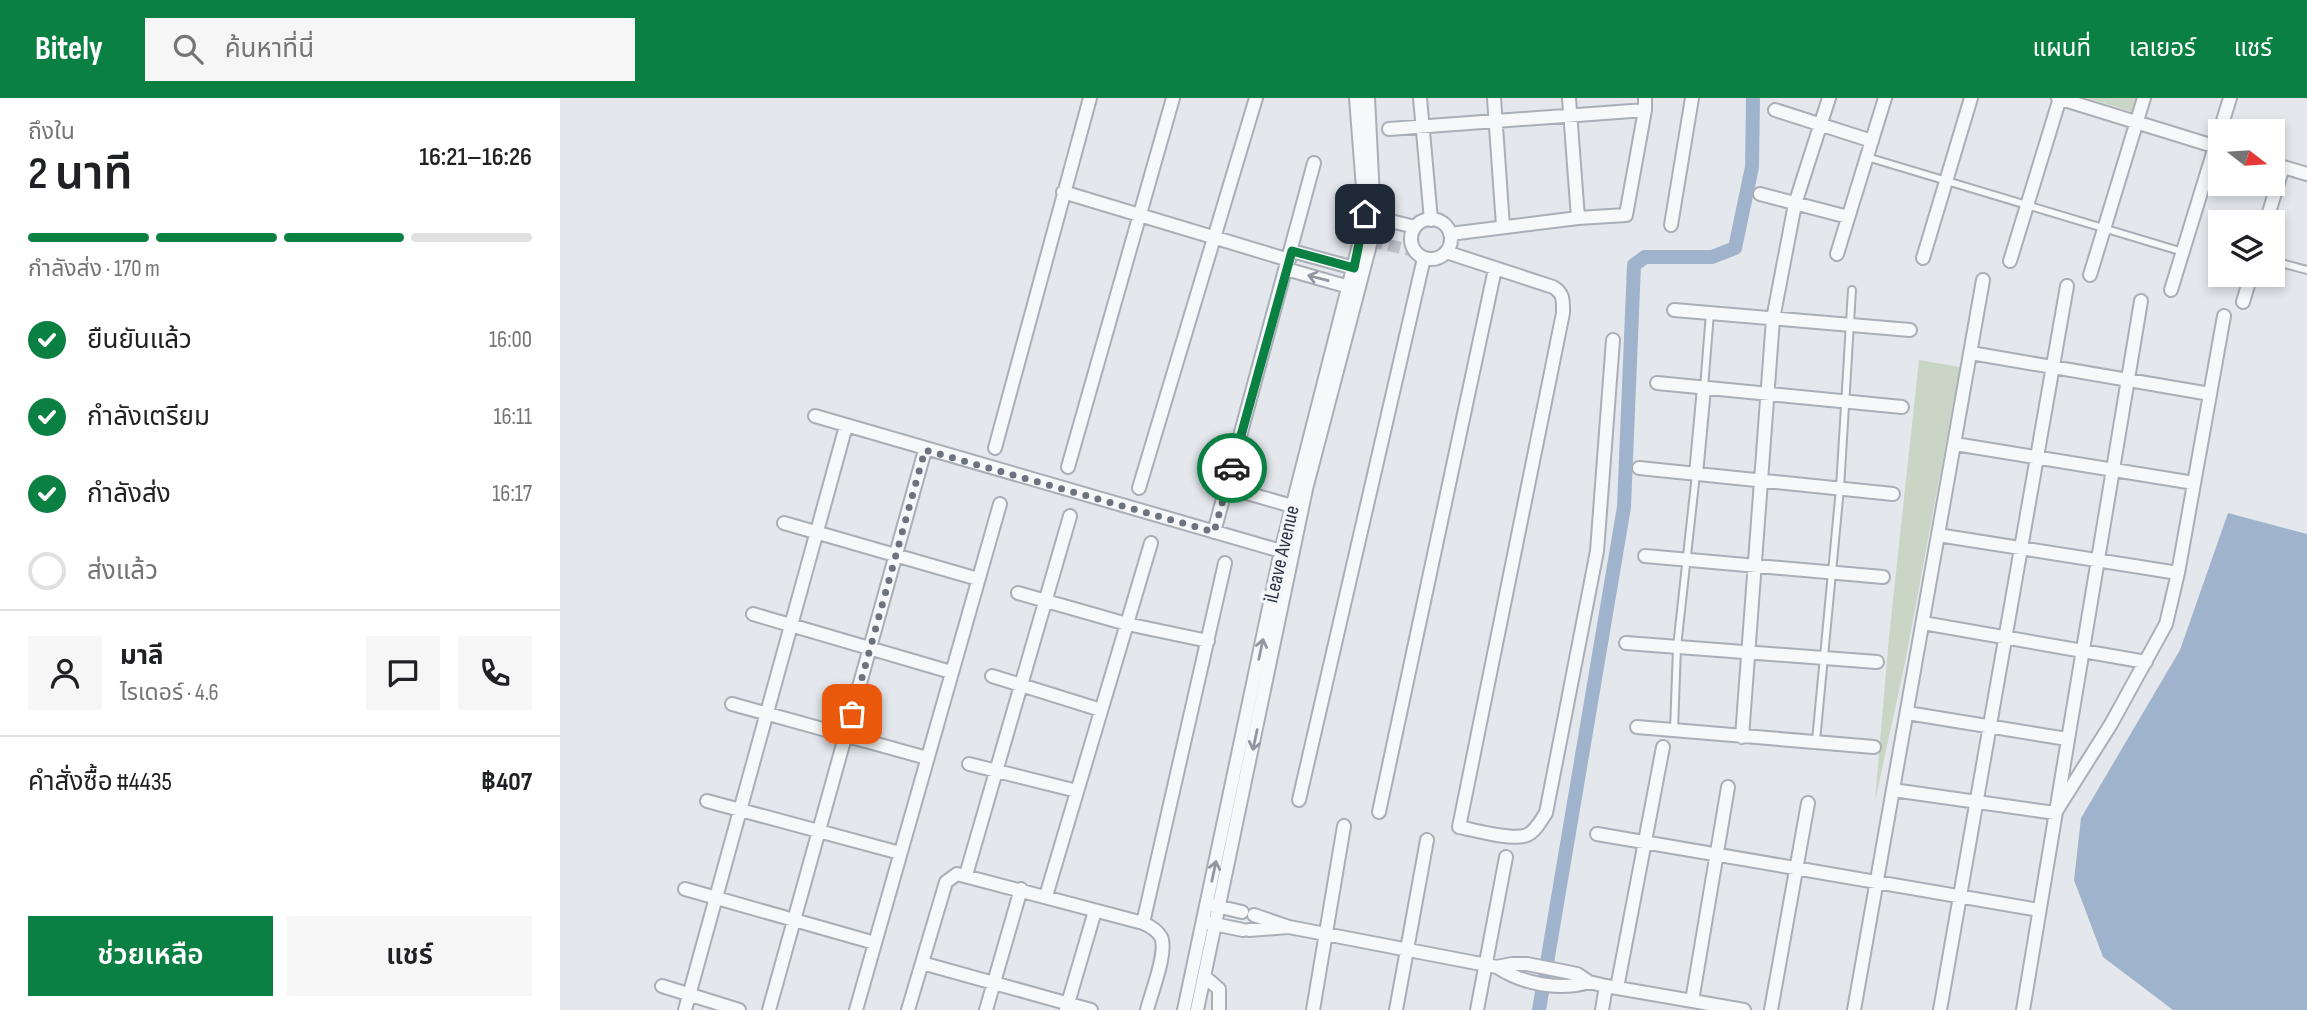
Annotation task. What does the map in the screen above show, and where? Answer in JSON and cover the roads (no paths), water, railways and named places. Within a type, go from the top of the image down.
[{"type":"street","points":[[995,448],[1090,98]]},
{"type":"street","points":[[1068,467],[1173,98]]},
{"type":"street","points":[[1139,488],[1256,98]]},
{"type":"street","name":"iLeave Avenue","points":[[1213,905],[1281,551],[1354,268],[1365,214],[1356,98]]},
{"type":"street","name":"iLeave Avenue","points":[[1184,1010],[1209,923],[1306,489],[1371,241],[1374,217],[1368,98]]},
{"type":"street","points":[[1420,98],[1431,220]]},
{"type":"street","points":[[1494,98],[1503,226]]},
{"type":"street","points":[[1569,98],[1578,218]]},
{"type":"street","points":[[1671,225],[1692,98]]},
{"type":"street","points":[[1742,737],[1773,319],[1795,204],[1829,98]]},
{"type":"street","points":[[1837,254],[1885,98]]},
{"type":"street","points":[[1923,258],[1972,98]]},
{"type":"street","points":[[2010,261],[2059,98],[2208,144]]},
{"type":"street","points":[[2090,275],[2144,98]]},
{"type":"street","points":[[2225,119],[2230,98]]},
{"type":"street","points":[[1389,129],[1495,122],[1645,104],[1626,215],[1503,226],[1450,234]]},
{"type":"street","points":[[1775,110],[1872,141]]},
{"type":"street","points":[[1214,532],[1314,163]]},
{"type":"street","points":[[2286,166],[2306,169]]},
{"type":"street","points":[[2171,290],[2208,177]]},
{"type":"street","points":[[1063,192],[1289,260],[1349,287]]},
{"type":"street","points":[[1760,194],[1849,218]]},
{"type":"street","points":[[1374,217],[1415,227]]},
{"type":"street","points":[[1425,220],[1443,224],[1450,234],[1446,252],[1436,259],[1424,258],[1414,251],[1411,239],[1415,227],[1425,220]]},
{"type":"street","points":[[1446,252],[1560,291],[1563,299],[1563,313],[1459,827],[1506,835],[1526,835],[1536,828],[1546,813],[1597,551],[1613,340]]},
{"type":"street","points":[[1299,800],[1424,258]]},
{"type":"street","points":[[1289,260],[1354,268]]},
{"type":"street","points":[[1379,812],[1495,269]]},
{"type":"street","points":[[1854,1010],[1983,280]]},
{"type":"street","points":[[1940,1010],[2067,286]]},
{"type":"street","points":[[2243,302],[2247,287]]},
{"type":"street","points":[[2024,1010],[2141,301]]},
{"type":"street","points":[[1674,310],[1910,330]]},
{"type":"street","points":[[2055,813],[2111,724],[2166,624],[2178,573],[2224,316]]},
{"type":"street","points":[[1970,353],[2210,394]]},
{"type":"street","points":[[1657,383],[1902,407]]},
{"type":"street","points":[[1696,474],[1704,388]]},
{"type":"street","points":[[815,416],[1281,551]]},
{"type":"street","points":[[685,1010],[846,426]]},
{"type":"street","points":[[1955,444],[2194,483]]},
{"type":"street","points":[[769,1010],[925,450]]},
{"type":"street","points":[[1639,468],[1893,494]]},
{"type":"street","points":[[1226,487],[1292,506]]},
{"type":"street","points":[[856,1010],[1000,504]]},
{"type":"street","points":[[966,875],[1070,516]]},
{"type":"street","points":[[784,523],[978,579]]},
{"type":"street","points":[[1938,535],[2178,573]]},
{"type":"street","points":[[1046,896],[1151,544]]},
{"type":"street","points":[[1645,556],[1883,577]]},
{"type":"street","points":[[1143,923],[1225,563]]},
{"type":"street","points":[[1017,593],[1127,624],[1208,641]]},
{"type":"street","points":[[753,614],[951,673]]},
{"type":"street","points":[[1923,623],[2146,662]]},
{"type":"street","points":[[1626,643],[1877,662]]},
{"type":"street","points":[[992,676],[1101,710]]},
{"type":"street","points":[[732,704],[927,758]]},
{"type":"street","points":[[1907,713],[2067,739]]},
{"type":"street","points":[[1637,727],[1874,747]]},
{"type":"street","points":[[1602,1010],[1612,987],[1645,842],[1663,747]]},
{"type":"street","points":[[969,764],[1077,791]]},
{"type":"street","points":[[1685,1004],[1717,855],[1728,787]]},
{"type":"street","points":[[1893,790],[2055,813]]},
{"type":"street","points":[[707,801],[900,853]]},
{"type":"street","points":[[1771,1010],[1808,803]]},
{"type":"street","points":[[1313,1010],[1344,826]]},
{"type":"street","points":[[1597,834],[2039,910]]},
{"type":"street","points":[[1396,1010],[1427,840]]},
{"type":"street","points":[[1477,1010],[1491,966],[1506,857]]},
{"type":"street","points":[[908,1010],[946,882],[957,874],[1143,923],[1154,929],[1161,937],[1164,948],[1147,1010]]},
{"type":"street","points":[[685,889],[875,943]]},
{"type":"street","points":[[986,1010],[1021,889]]},
{"type":"street","points":[[1213,905],[1289,927],[1491,966],[1524,980],[1561,987],[1589,982]]},
{"type":"street","points":[[1067,1007],[1095,911]]},
{"type":"street","points":[[1209,923],[1246,930],[1289,927]]},
{"type":"street","name":"iLeave Avenue","points":[[1198,1010],[1209,923]]},
{"type":"street","points":[[922,963],[1067,1007],[1091,1010]]},
{"type":"street","points":[[1491,966],[1527,964],[1577,974],[1589,982],[1685,1004],[1744,1010]]},
{"type":"street","points":[[1204,976],[1219,989],[1219,1010]]},
{"type":"street","points":[[662,986],[739,1010]]},
{"type":"lane","points":[[1867,157],[2183,252]]},
{"type":"lane","points":[[2285,264],[2307,270]]},
{"type":"lane","points":[[1815,743],[1840,488],[1852,325],[1852,290]]},
{"type":"lane","points":[[1704,388],[1710,313]]},
{"type":"lane","points":[[1674,730],[1678,647],[1696,474]]},
{"type":"water","points":[[2228,513],[2307,534],[2307,1010],[2173,1010],[2103,957],[2074,880],[2081,818],[2180,650]]},
{"type":"waterway","points":[[1539,1010],[1624,507],[1634,265],[1645,257],[1712,257],[1735,248],[1752,167],[1753,98]]},
{"type":"tunnel","points":[[1371,241],[1414,251]]}]
